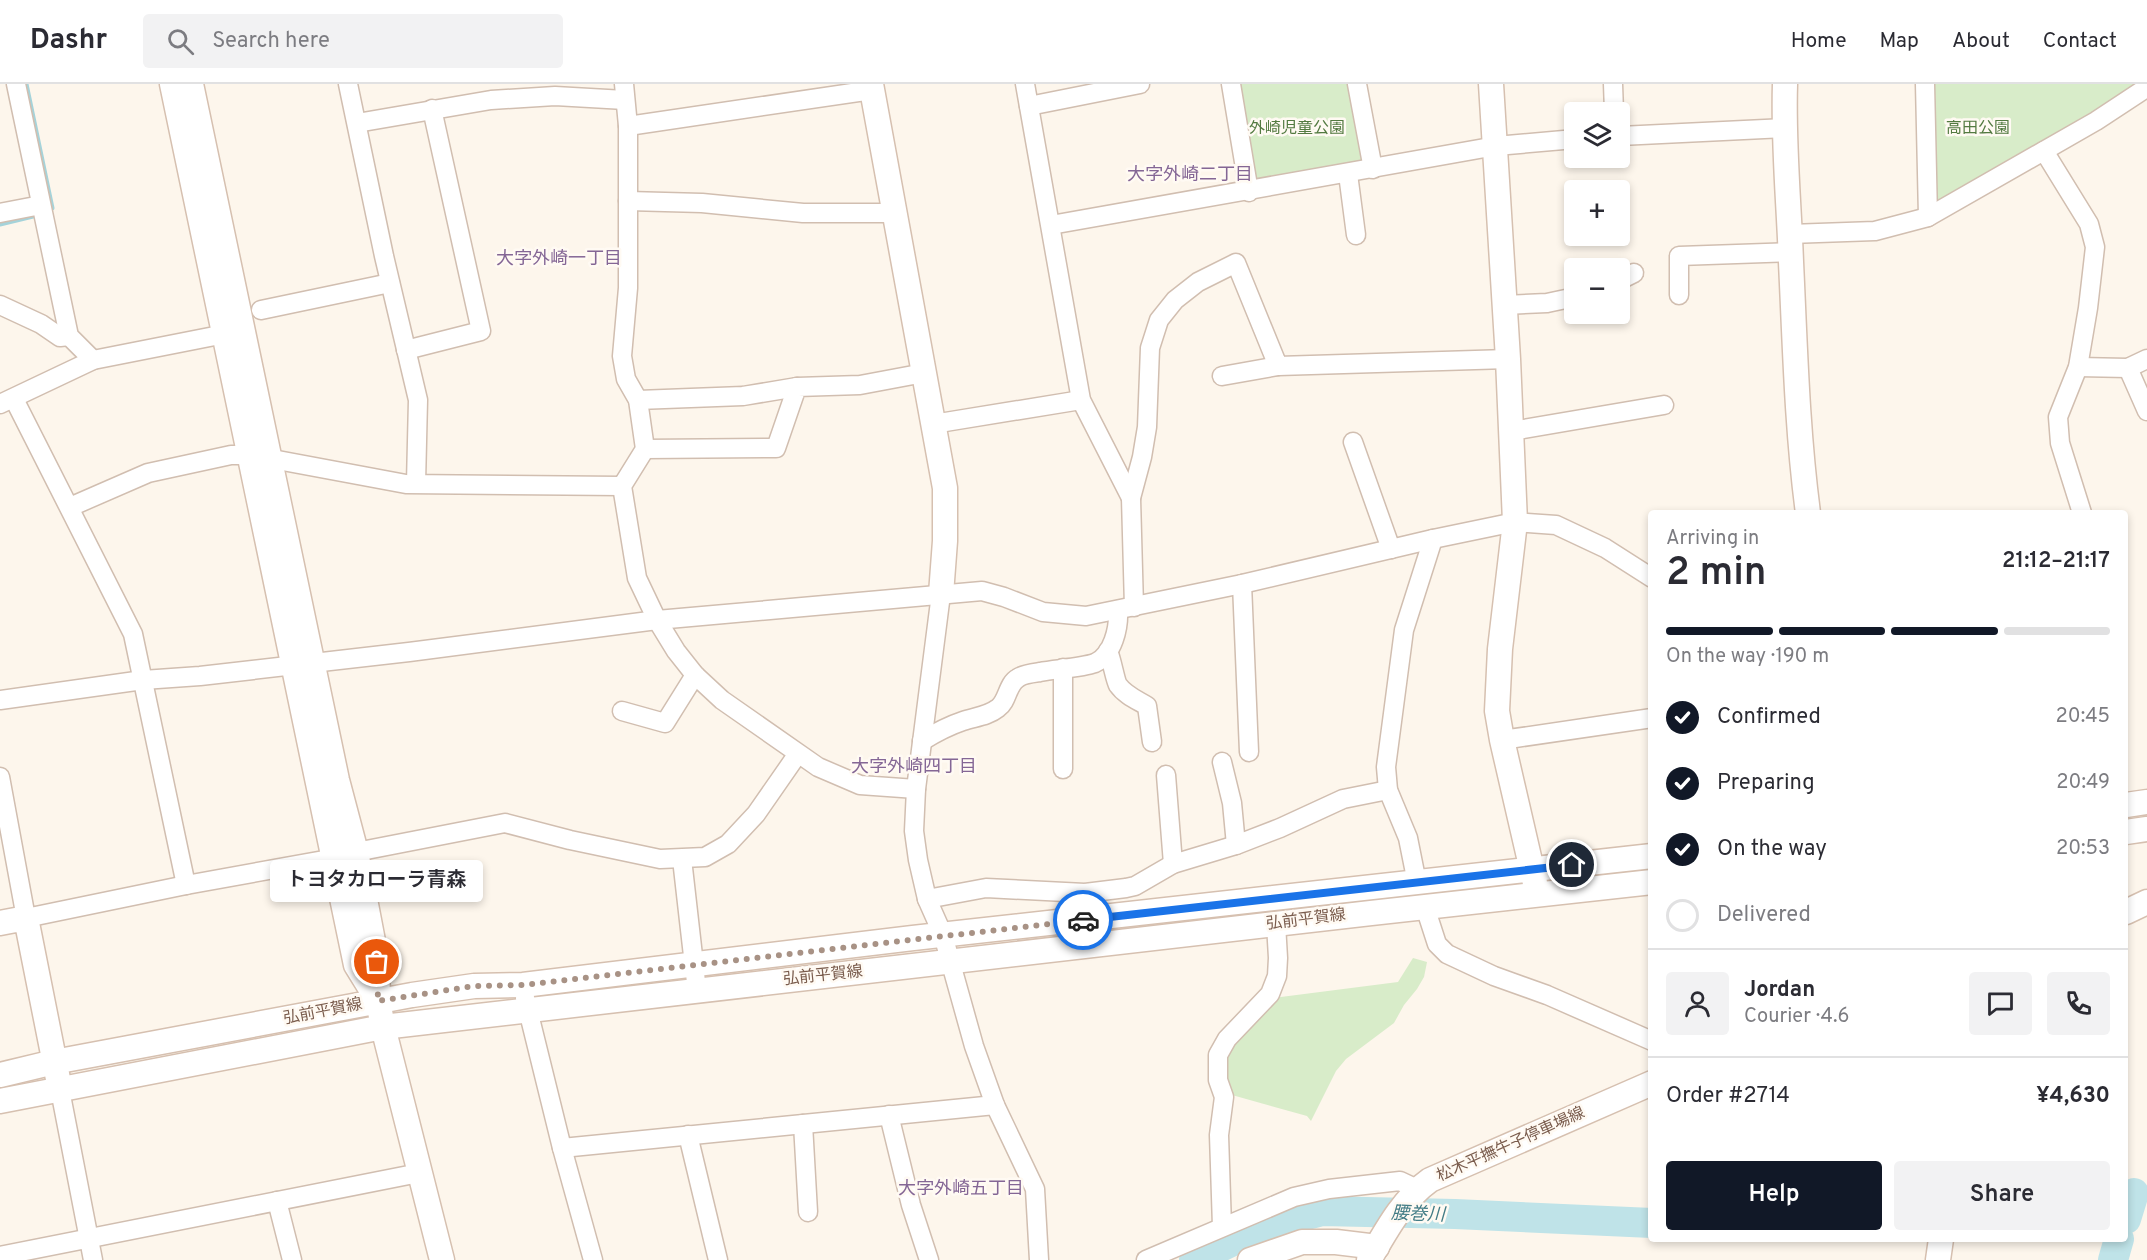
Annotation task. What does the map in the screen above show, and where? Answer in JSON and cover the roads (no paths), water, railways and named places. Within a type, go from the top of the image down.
[{"type":"main road","points":[[172,84],[234,332],[304,663],[337,780],[346,855],[377,962],[378,1001],[383,1027],[442,1260]]},
{"type":"main road","points":[[191,84],[234,332]]},
{"type":"main road","points":[[1491,84],[1512,431],[1515,522],[1497,679],[1497,711],[1538,894]]},
{"type":"main road","points":[[1785,84],[1784,129],[1797,393],[1808,510]]},
{"type":"main road","points":[[872,87],[945,488],[942,594]]},
{"type":"main road","points":[[2128,805],[2147,802]]},
{"type":"main road","points":[[2128,832],[2147,829]]},
{"type":"main road","name":"弘前平賀線","points":[[0,1075],[54,1062],[378,1001],[474,986],[523,985],[943,935],[1648,856]]},
{"type":"main road","name":"弘前平賀線","points":[[0,1101],[383,1027],[1648,882]]},
{"type":"main road","points":[[2128,911],[2147,902]]},
{"type":"main road","points":[[0,923],[26,918],[60,1090]]},
{"type":"main road","name":"松木平撫牛子停車場線","points":[[1378,1245],[1414,1192],[1430,1180],[1648,1085]]},
{"type":"main road","points":[[1250,1260],[1302,1242],[1378,1245]]},
{"type":"street","points":[[15,84],[69,336],[93,360]]},
{"type":"street","points":[[348,84],[390,283],[418,400],[416,483]]},
{"type":"street","points":[[1025,84],[1081,400],[1131,498]]},
{"type":"street","points":[[1029,106],[1140,84]]},
{"type":"street","points":[[1231,84],[1249,192]]},
{"type":"street","points":[[1357,84],[1373,169]]},
{"type":"street","points":[[1613,84],[1614,102]]},
{"type":"street","points":[[1925,84],[1928,217]]},
{"type":"street","points":[[628,126],[872,87]]},
{"type":"street","points":[[1679,295],[1679,256],[1875,231],[1928,217],[2143,91]]},
{"type":"street","points":[[357,123],[491,100],[555,96],[593,100],[625,92],[628,126],[628,288],[622,356],[626,379],[638,400],[645,449],[622,486],[638,578],[657,620],[676,651],[694,675],[722,700],[818,767],[860,785],[916,789]]},
{"type":"street","points":[[406,350],[480,331],[432,109]]},
{"type":"street","points":[[1630,136],[1784,129]]},
{"type":"street","points":[[1051,225],[1249,192],[1496,146],[1564,140]]},
{"type":"street","points":[[2044,151],[2089,224],[2095,247],[2078,367],[2058,417],[2060,443],[2081,510]]},
{"type":"street","points":[[1348,174],[1356,235]]},
{"type":"street","points":[[628,201],[702,203],[803,213],[895,213]]},
{"type":"street","points":[[0,213],[41,204]]},
{"type":"street","points":[[922,741],[940,730],[985,715],[998,708],[1006,700],[1017,678],[1032,673],[1096,662],[1108,651],[1118,621],[1126,609],[1131,498],[1147,427],[1150,348],[1160,320],[1175,300],[1198,282],[1236,263],[1278,366]]},
{"type":"street","points":[[261,310],[390,283]]},
{"type":"street","points":[[1505,305],[1547,303],[1564,299]]},
{"type":"street","points":[[0,305],[41,324],[60,337],[69,336]]},
{"type":"street","points":[[186,885],[134,634],[70,507],[7,401],[93,360],[234,332]]},
{"type":"street","points":[[1222,376],[1278,366],[1508,359]]},
{"type":"street","points":[[2078,367],[2128,368],[2147,359]]},
{"type":"street","points":[[2128,368],[2147,411]]},
{"type":"street","points":[[638,400],[743,396],[797,387],[860,385],[924,373]]},
{"type":"street","points":[[645,449],[776,448],[797,387]]},
{"type":"street","points":[[933,424],[1081,400]]},
{"type":"street","points":[[1512,431],[1664,405]]},
{"type":"street","points":[[1353,442],[1391,549]]},
{"type":"street","points":[[70,507],[148,473],[231,455],[261,457],[406,484],[622,486]]},
{"type":"street","points":[[0,700],[142,680],[200,676],[657,620],[942,594],[982,591],[1043,612],[1086,616],[1242,584],[1515,522],[1556,525],[1605,548],[1648,575]]},
{"type":"street","points":[[1417,883],[1408,838],[1388,790],[1386,767],[1404,630],[1433,539]]},
{"type":"street","points":[[1242,584],[1249,752]]},
{"type":"street","points":[[942,594],[916,789],[914,831],[918,860],[927,899],[943,935],[974,1046],[995,1105],[1035,1189],[1039,1260]]},
{"type":"street","points":[[1108,651],[1114,665],[1117,684],[1127,695],[1147,706],[1152,742]]},
{"type":"street","points":[[1063,668],[1064,769]]},
{"type":"street","points":[[622,711],[665,723],[694,675]]},
{"type":"street","points":[[1502,740],[1648,719]]},
{"type":"street","points":[[0,777],[26,918],[505,823],[660,860],[705,858],[728,844],[756,813],[797,754]]},
{"type":"street","points":[[1222,762],[1232,803],[1236,845]]},
{"type":"street","points":[[1166,775],[1173,864]]},
{"type":"street","points":[[927,899],[986,888],[1085,893],[1135,886],[1173,864],[1236,845],[1343,799],[1388,790]]},
{"type":"street","points":[[682,860],[697,990]]},
{"type":"street","points":[[1425,907],[1437,944],[1448,954],[1494,976],[1547,995],[1648,1039]]},
{"type":"street","points":[[1222,1227],[1219,1136],[1224,1097],[1218,1080],[1218,1055],[1227,1039],[1270,994],[1277,976],[1276,924]]},
{"type":"street","points":[[523,985],[526,1010],[590,1259]]},
{"type":"street","points":[[60,1090],[93,1260]]},
{"type":"street","points":[[562,1148],[995,1105]]},
{"type":"street","points":[[889,1115],[911,1205],[929,1260]]},
{"type":"street","points":[[803,1124],[808,1212]]},
{"type":"street","points":[[688,1135],[718,1260]]},
{"type":"street","points":[[0,1256],[419,1173]]},
{"type":"street","points":[[1146,1260],[1293,1197],[1329,1188],[1400,1181],[1414,1192]]},
{"type":"street","points":[[277,1201],[292,1260]]},
{"type":"waterway","points":[[26,84],[52,208]]},
{"type":"waterway","points":[[0,224],[33,216]]},
{"type":"waterway","points":[[2128,1212],[2134,1193]]},
{"type":"waterway","name":"腰巻川","points":[[1194,1260],[1241,1237],[1277,1223],[1322,1211],[1455,1214],[1648,1223]]},
{"type":"waterway","points":[[2113,1260],[2118,1242]]},
{"type":"place","name":"トヨタカローラ青森","points":[[377,962]]},
{"type":"district","name":"大字外崎二丁目","points":[[1190,175]]},
{"type":"district","name":"大字外崎一丁目","points":[[559,259]]},
{"type":"district","name":"大字外崎四丁目","points":[[914,767]]},
{"type":"district","name":"大字外崎五丁目","points":[[961,1189]]},
{"type":"park label","name":"外崎児童公園","points":[[1297,129]]},
{"type":"park label","name":"高田公園","points":[[1978,129]]}]
